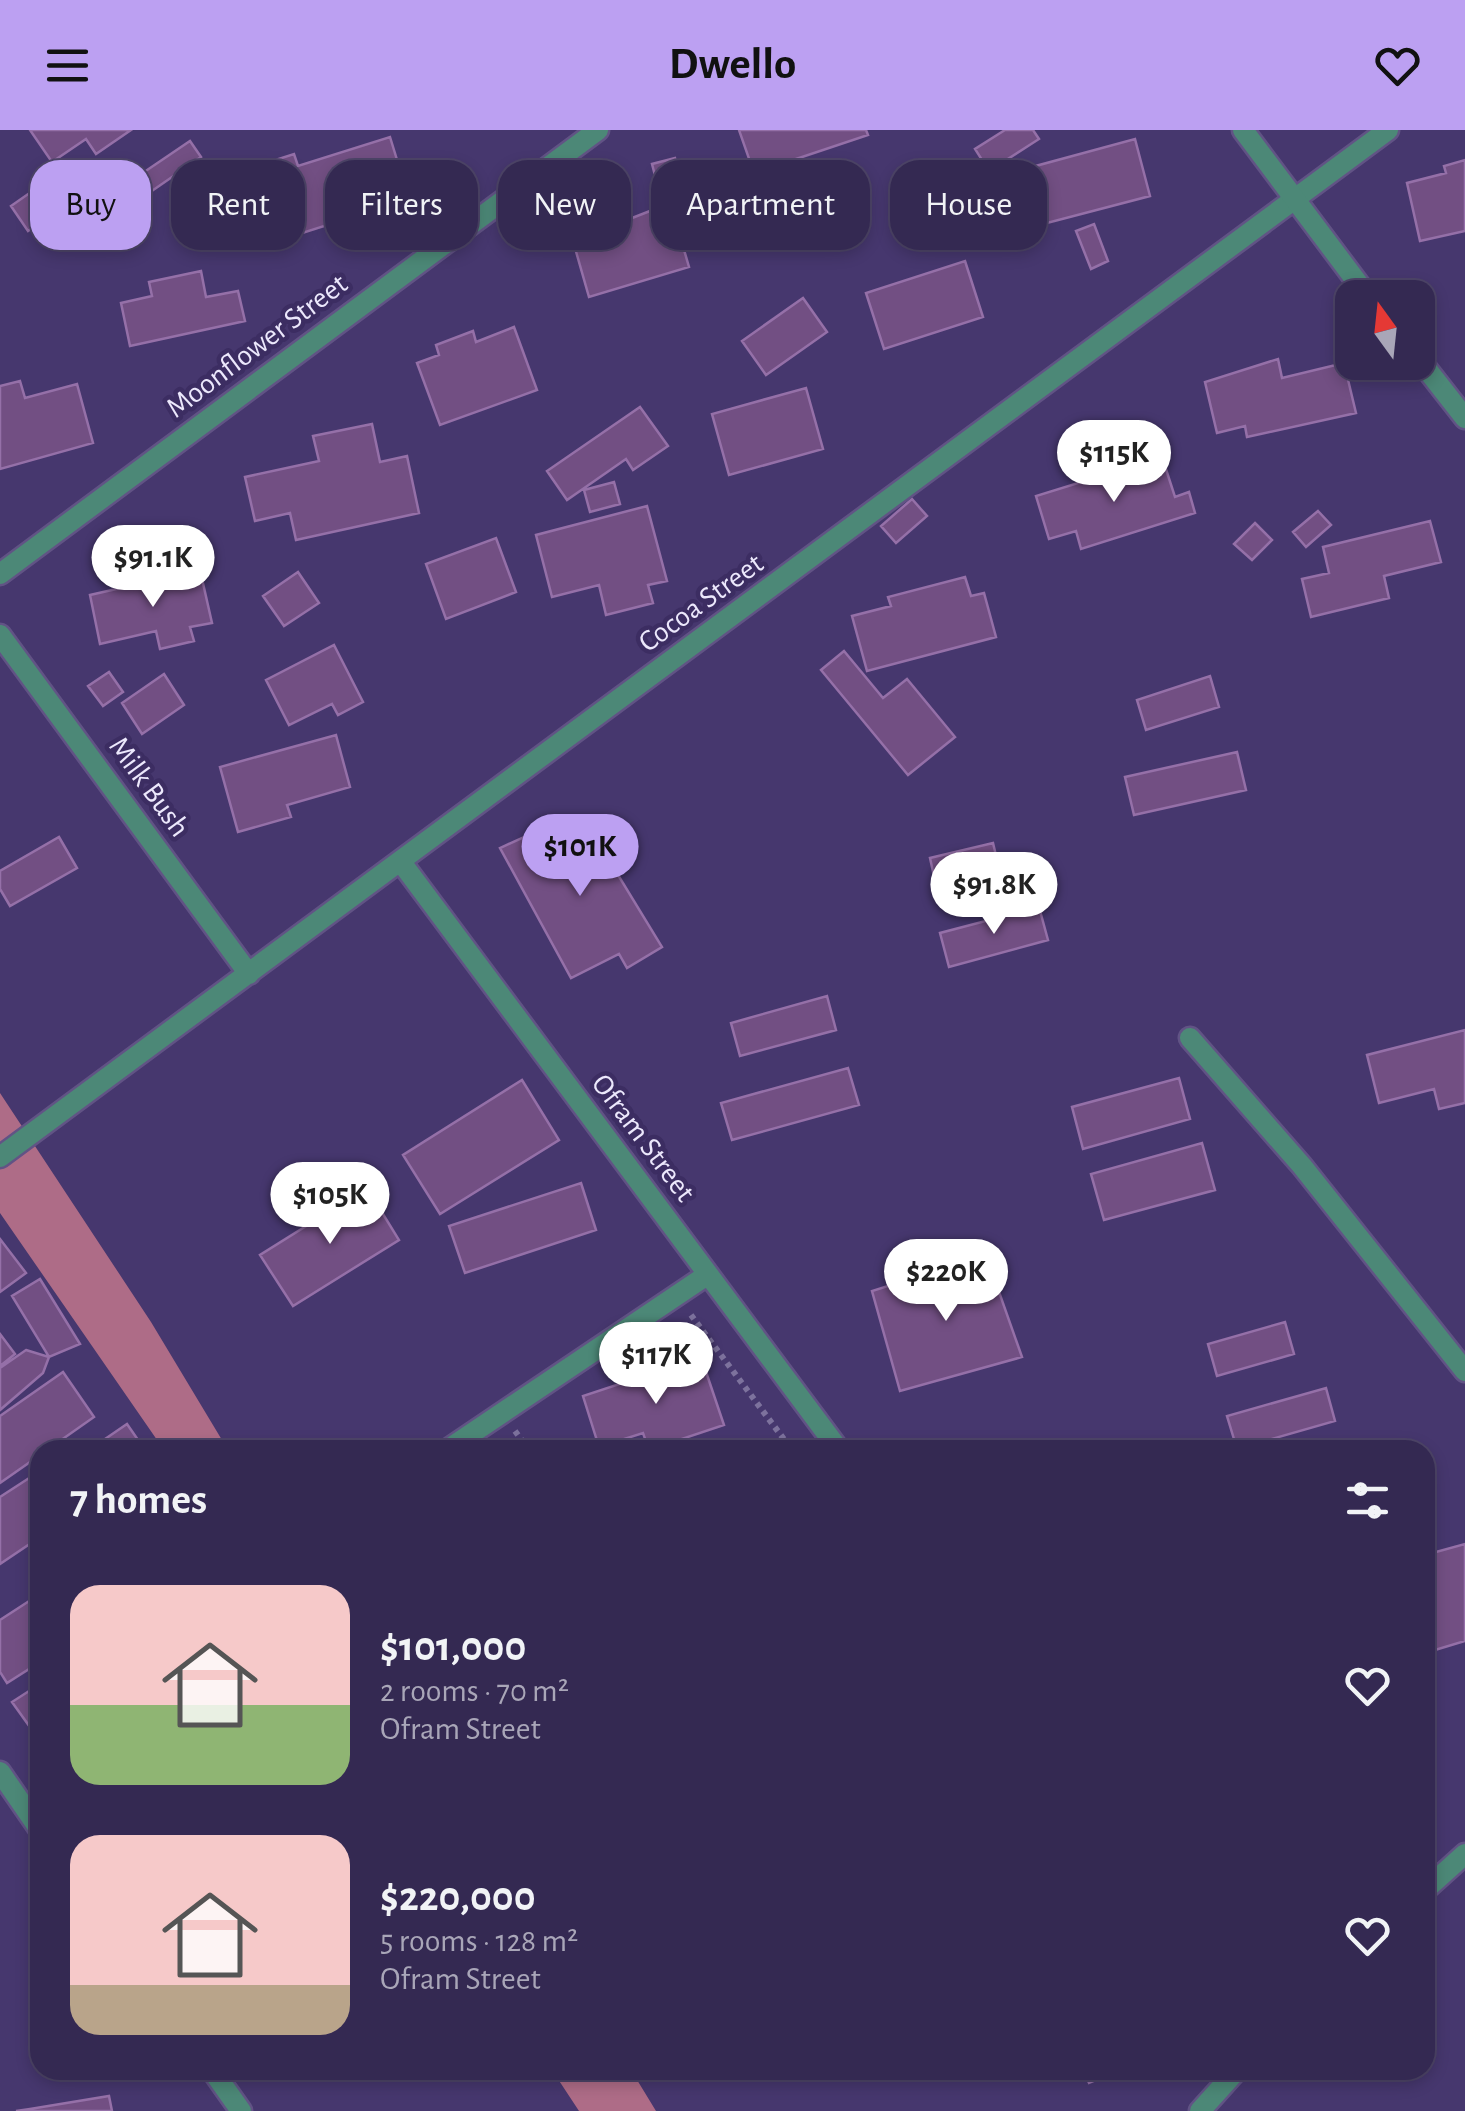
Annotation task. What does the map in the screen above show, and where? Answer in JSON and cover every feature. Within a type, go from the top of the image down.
[{"type":"street","name":"Moonflower Street","points":[[0,574],[598,130]]},
{"type":"street","points":[[1243,130],[1355,280]]},
{"type":"street","name":"Cocoa Street","points":[[0,1157],[1388,130]]},
{"type":"street","points":[[1435,380],[1465,418]]},
{"type":"street","name":"Milk Bush","points":[[0,635],[249,974]]},
{"type":"street","name":"Ofram Street","points":[[400,862],[831,1440]]},
{"type":"street","points":[[1190,1038],[1302,1166],[1465,1371]]},
{"type":"street","points":[[463,1440],[707,1275]]},
{"type":"street","points":[[0,1772],[6,1797],[30,1820]]},
{"type":"street","points":[[1435,1881],[1465,1854]]},
{"type":"street","points":[[219,2080],[241,2111]]},
{"type":"street","points":[[1200,2111],[1227,2080]]},
{"type":"path","points":[[677,1296],[785,1440]]},
{"type":"shaded area","points":[[0,1093],[151,1322],[222,1440],[157,1440],[0,1213]]},
{"type":"shaded area","points":[[559,2080],[637,2080],[656,2111],[579,2111]]},
{"type":"building","points":[[30,130],[131,130],[96,154],[86,139],[51,160]]},
{"type":"building","points":[[739,130],[866,130],[868,135],[793,160],[749,160]]},
{"type":"building","points":[[1005,130],[1033,130],[1039,139],[1006,160],[982,160],[975,149]]},
{"type":"building","points":[[390,137],[397,160],[325,160],[325,226],[305,232],[305,164]]},
{"type":"building","points":[[1135,139],[1150,196],[1047,223],[1047,163]]},
{"type":"building","points":[[190,141],[201,157],[171,160],[171,178],[151,192],[151,167]]},
{"type":"building","points":[[1465,160],[1465,231],[1420,241],[1407,183],[1446,173],[1444,166]]},
{"type":"building","points":[[30,193],[30,230],[28,231],[11,206]]},
{"type":"building","points":[[650,211],[651,250],[684,250],[689,267],[589,297],[576,250],[631,250],[631,218]]},
{"type":"building","points":[[1094,224],[1108,261],[1091,269],[1076,231]]},
{"type":"building","points":[[965,261],[983,317],[884,349],[866,293]]},
{"type":"building","points":[[201,271],[206,297],[238,291],[245,321],[130,346],[121,303],[152,296],[149,282]]},
{"type":"building","points":[[803,298],[827,332],[766,375],[742,341]]},
{"type":"building","points":[[514,327],[537,390],[440,425],[417,363],[439,355],[436,345],[473,331],[476,342]]},
{"type":"building","points":[[1278,359],[1282,378],[1335,365],[1335,380],[1348,380],[1356,413],[1247,437],[1245,426],[1217,433],[1205,382]]},
{"type":"building","points":[[20,381],[25,398],[77,384],[93,443],[0,469],[0,386]]},
{"type":"building","points":[[806,388],[823,449],[729,475],[712,414]]},
{"type":"building","points":[[640,407],[668,446],[633,470],[626,459],[567,500],[547,471]]},
{"type":"building","points":[[372,424],[380,462],[407,456],[419,513],[296,540],[290,513],[255,521],[245,477],[319,461],[313,436]]},
{"type":"building","points":[[1162,457],[1175,497],[1189,492],[1195,513],[1081,549],[1076,531],[1049,539],[1036,496]]},
{"type":"building","points":[[614,482],[620,504],[590,512],[584,490]]},
{"type":"building","points":[[912,499],[927,516],[896,543],[881,526]]},
{"type":"building","points":[[647,506],[667,581],[648,585],[653,603],[606,615],[599,585],[552,597],[536,535]]},
{"type":"building","points":[[1318,511],[1331,525],[1306,547],[1293,532]]},
{"type":"building","points":[[1430,521],[1441,562],[1384,576],[1389,598],[1311,617],[1302,579],[1329,573],[1323,547]]},
{"type":"building","points":[[1255,523],[1272,540],[1252,560],[1234,544]]},
{"type":"building","points":[[496,538],[516,592],[446,619],[426,564]]},
{"type":"building","points":[[200,570],[212,623],[190,627],[194,641],[160,649],[156,631],[100,644],[90,595]]},
{"type":"building","points":[[298,572],[319,603],[284,626],[263,596]]},
{"type":"building","points":[[965,577],[971,596],[984,593],[996,637],[867,671],[852,616],[891,606],[888,597]]},
{"type":"building","points":[[334,645],[363,702],[338,715],[332,704],[289,725],[266,680]]},
{"type":"building","points":[[844,651],[883,698],[907,679],[955,737],[908,775],[821,670]]},
{"type":"building","points":[[109,672],[123,692],[103,706],[88,686]]},
{"type":"building","points":[[164,674],[184,705],[142,734],[122,703]]},
{"type":"building","points":[[1210,676],[1219,707],[1146,730],[1137,700]]},
{"type":"building","points":[[336,735],[350,787],[287,805],[291,817],[238,832],[220,767]]},
{"type":"building","points":[[1237,752],[1246,790],[1134,815],[1125,777]]},
{"type":"building","points":[[555,823],[562,833],[587,824],[662,947],[627,968],[619,954],[571,978],[500,848]]},
{"type":"building","points":[[59,837],[77,868],[10,906],[0,889],[0,871]]},
{"type":"building","points":[[993,843],[1001,876],[937,890],[930,858]]},
{"type":"building","points":[[1039,907],[1048,940],[949,967],[940,933]]},
{"type":"building","points":[[827,996],[836,1030],[740,1056],[731,1023]]},
{"type":"building","points":[[1465,1030],[1465,1103],[1439,1109],[1434,1089],[1379,1103],[1367,1055]]},
{"type":"building","points":[[848,1068],[859,1105],[732,1140],[721,1103]]},
{"type":"building","points":[[1179,1078],[1190,1119],[1083,1149],[1072,1107]]},
{"type":"building","points":[[522,1080],[559,1140],[440,1214],[403,1155]]},
{"type":"building","points":[[1202,1143],[1215,1190],[1104,1220],[1091,1174]]},
{"type":"building","points":[[581,1183],[596,1230],[465,1273],[449,1226]]},
{"type":"building","points":[[367,1188],[399,1240],[293,1306],[260,1255]]},
{"type":"building","points":[[0,1239],[26,1273],[0,1292]]},
{"type":"building","points":[[986,1255],[1022,1357],[900,1391],[872,1291]]},
{"type":"building","points":[[40,1279],[80,1344],[49,1357],[12,1296]]},
{"type":"building","points":[[1285,1322],[1294,1354],[1217,1376],[1208,1344]]},
{"type":"building","points":[[0,1334],[15,1354],[0,1366]]},
{"type":"building","points":[[26,1350],[49,1357],[43,1373],[0,1410],[0,1368]]},
{"type":"building","points":[[701,1357],[724,1425],[679,1440],[645,1440],[643,1433],[621,1440],[597,1440],[583,1396]]},
{"type":"building","points":[[63,1372],[94,1417],[61,1440],[30,1440],[30,1462],[0,1483],[0,1416]]},
{"type":"building","points":[[1326,1388],[1335,1421],[1268,1440],[1234,1440],[1227,1416]]},
{"type":"building","points":[[127,1424],[138,1440],[104,1440]]},
{"type":"building","points":[[30,1478],[30,1544],[0,1564],[0,1497]]},
{"type":"building","points":[[1465,1544],[1465,1641],[1435,1650],[1435,1552]]},
{"type":"building","points":[[30,1600],[30,1668],[7,1683],[0,1672],[0,1620]]},
{"type":"building","points":[[30,1690],[30,1727],[12,1702]]},
{"type":"building","points":[[109,2096],[112,2111],[16,2111],[30,2109]]}]
